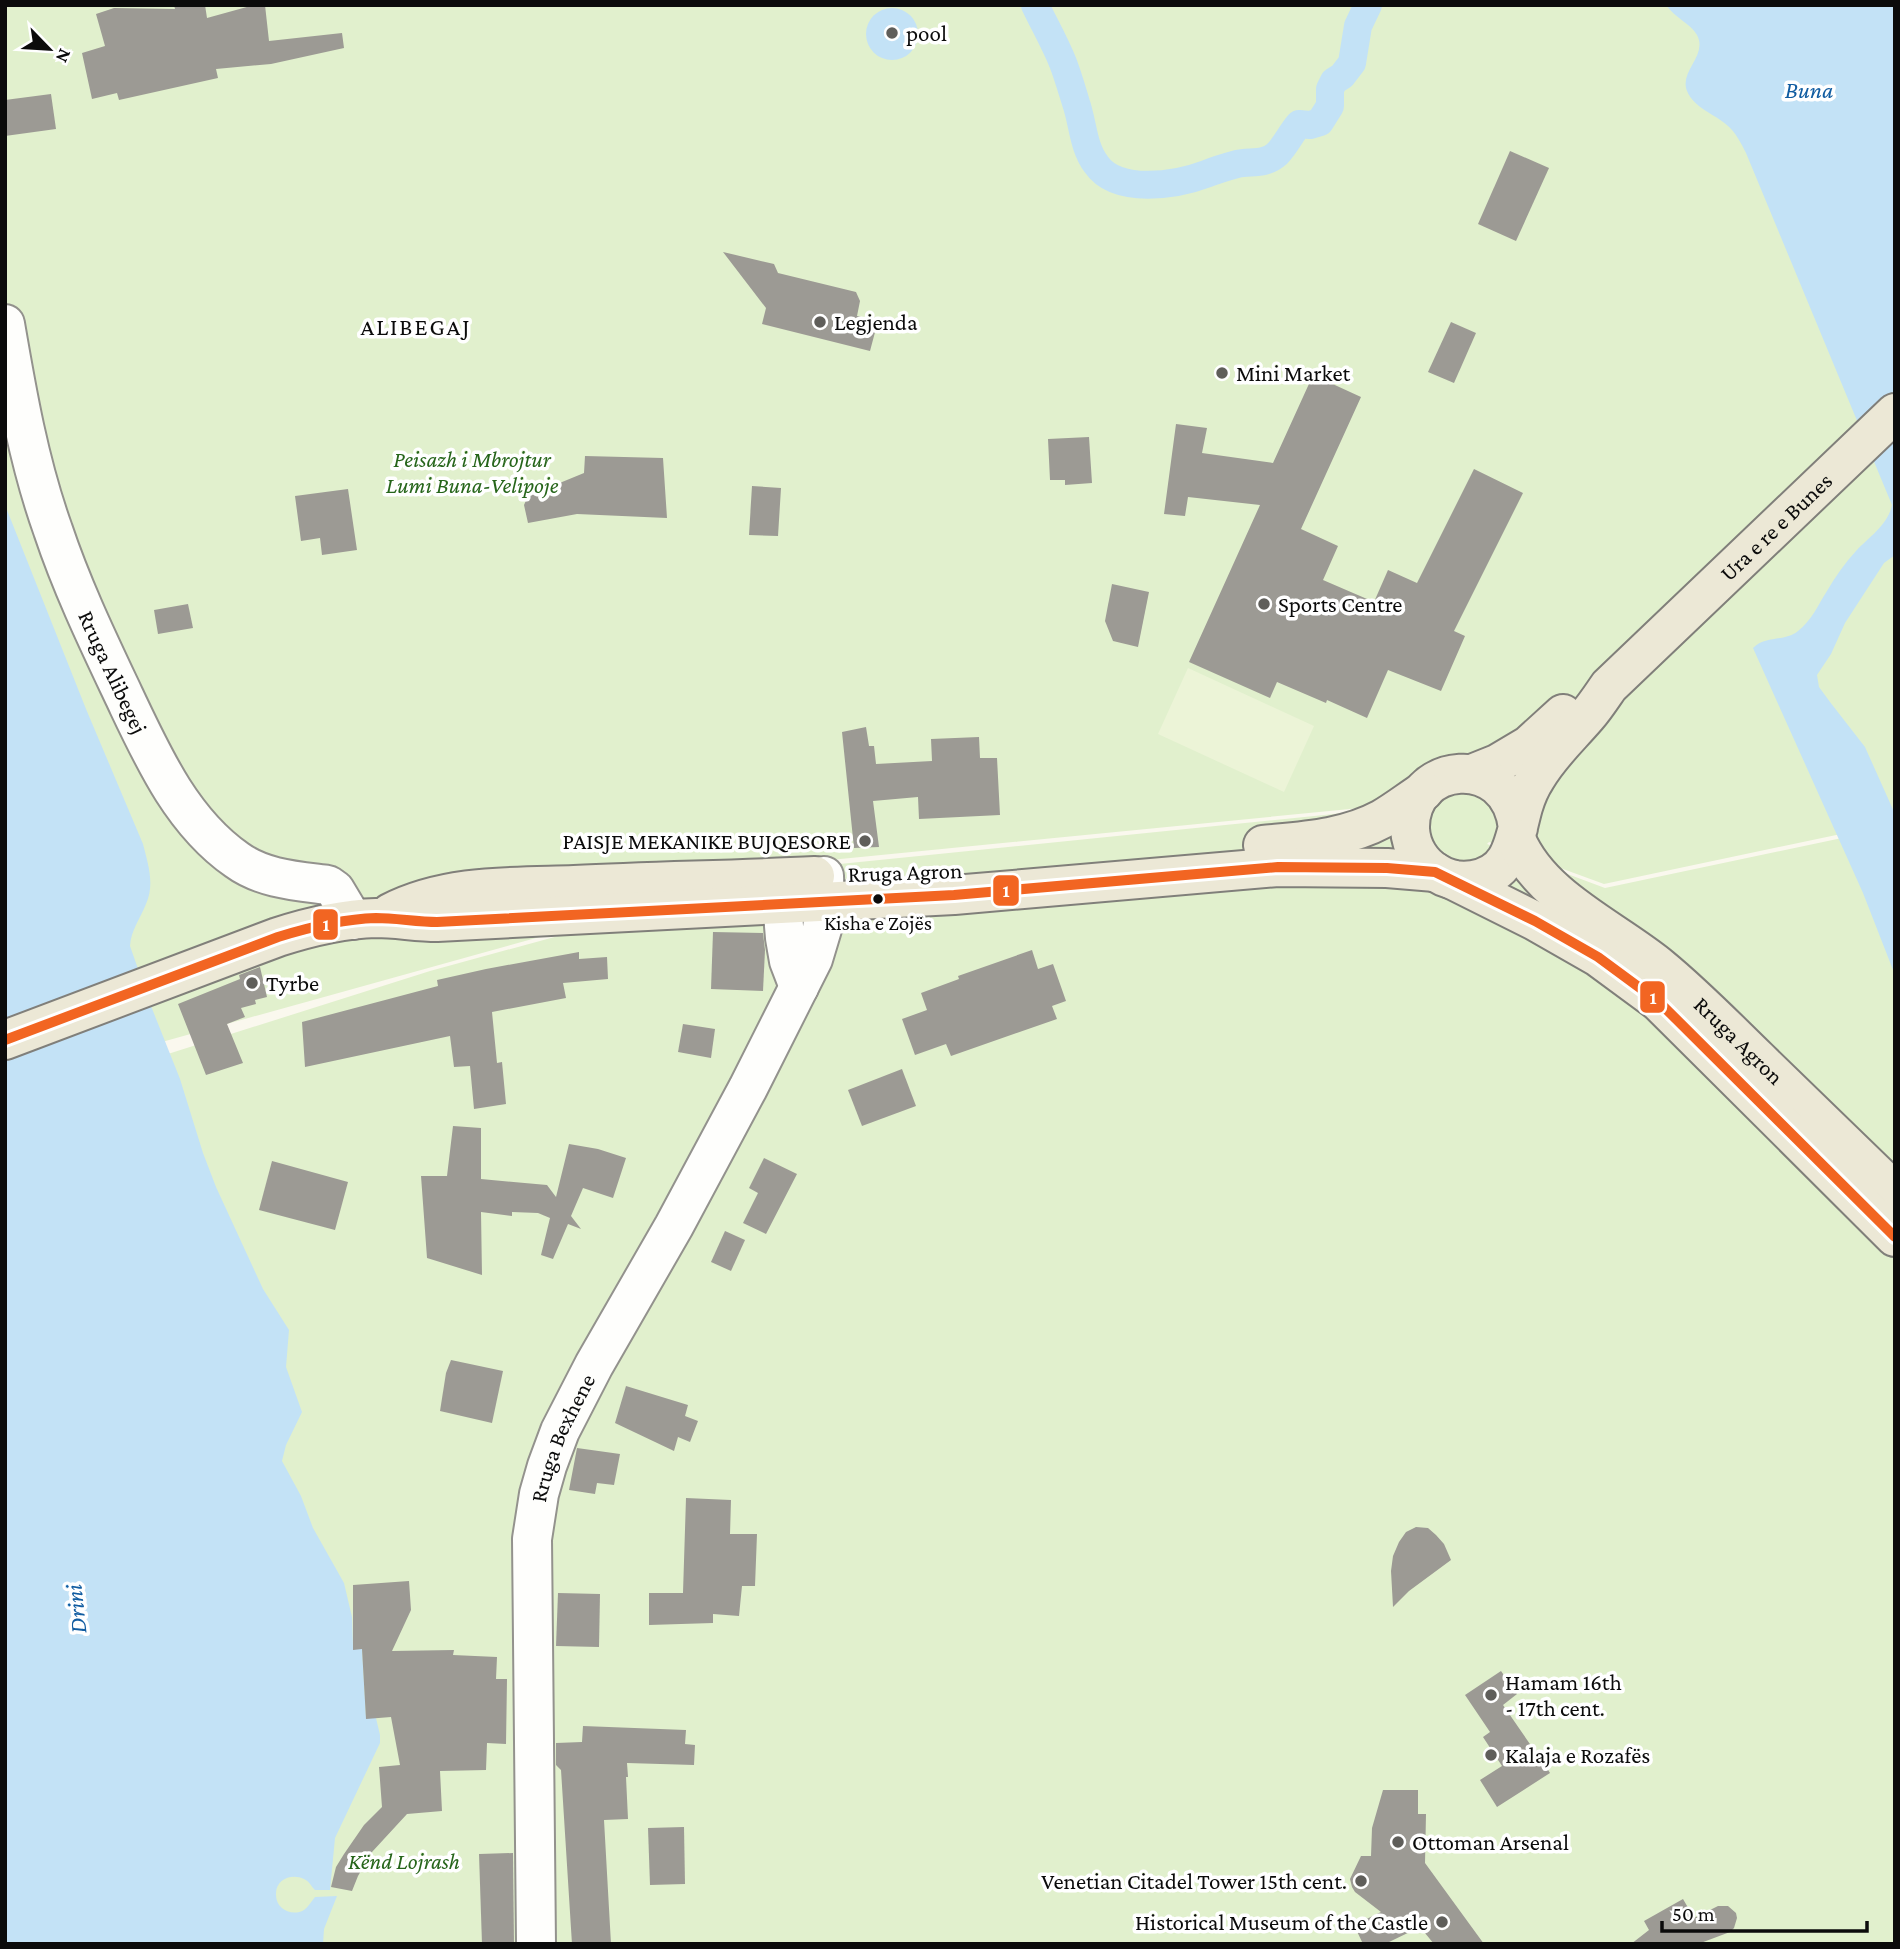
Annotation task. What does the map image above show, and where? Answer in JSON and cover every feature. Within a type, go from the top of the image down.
[{"type":"main road","name":"Ura e re e Bunes","points":[[1609,686],[1895,413]]},
{"type":"main road","points":[[1472,774],[1497,764],[1529,745],[1575,703],[1590,692],[1609,686]]},
{"type":"main road","points":[[1517,834],[1516,816],[1505,793],[1484,777],[1472,774],[1446,776],[1424,791],[1413,809],[1410,829],[1420,858],[1444,876],[1477,879],[1498,869],[1512,850],[1517,834],[1529,790],[1549,758],[1587,716],[1609,686]]},
{"type":"main road","name":"Rruga Agron","points":[[825,889],[958,870],[1314,841],[1381,819],[1424,791]]},
{"type":"main road","name":"Rruga Agron","points":[[1517,834],[1522,854],[1543,879],[1567,900],[1660,967],[1704,1006],[1895,1192]]},
{"type":"main road","name":"Rruga Agron","points":[[5,1040],[278,937],[304,929],[366,919],[437,922],[781,891],[825,889],[1000,892],[1278,867],[1387,868],[1444,876],[1535,921],[1598,957],[1659,1002],[1895,1237]]},
{"type":"street","name":"Rruga Alibegej","points":[[5,324],[21,415],[52,528],[74,588],[134,717],[171,788],[205,831],[238,861],[264,874],[328,885],[366,919]]},
{"type":"street","name":"Rruga Bexhene","points":[[536,1944],[532,1539],[539,1494],[560,1432],[588,1376],[687,1203],[799,987],[819,944],[825,889]]},
{"type":"street","points":[[781,891],[789,961],[799,987]]},
{"type":"green space","points":[[5,5],[1895,5],[1895,1944],[165,1944],[149,1060],[430,971],[810,867],[1383,809],[1391,805],[810,862],[133,1050],[5,1944]],"holes":[[[1841,834],[1842,838],[1605,888],[1487,844],[1489,842],[1604,884]]]},
{"type":"green space","points":[[1188,668],[1314,726],[1284,792],[1158,734]]},
{"type":"water","name":"Buna","points":[[1666,5],[1895,5],[1895,555],[1884,563],[1845,623],[1831,654],[1817,675],[1819,687],[1865,747],[1895,814],[1895,975],[1863,893],[1753,648],[1764,641],[1793,634],[1803,627],[1844,565],[1882,525],[1892,505],[1746,153],[1731,129],[1700,106],[1687,91],[1687,77],[1697,57],[1699,43],[1694,31]]},
{"type":"water","name":"pool","points":[[892,8],[911,15],[918,34],[911,53],[892,60],[873,53],[866,34],[873,15]]},
{"type":"water","name":"Drini","points":[[5,505],[143,844],[150,874],[150,889],[130,946],[180,1079],[216,1187],[263,1289],[289,1330],[286,1367],[302,1412],[286,1445],[282,1461],[301,1496],[313,1528],[344,1583],[352,1617],[353,1649],[362,1649],[366,1718],[376,1718],[380,1743],[335,1838],[330,1890],[315,1890],[299,1877],[281,1881],[276,1889],[277,1900],[282,1908],[295,1913],[304,1910],[315,1897],[337,1896],[324,1929],[323,1944],[5,1944]]},
{"type":"building","points":[[174,5],[205,5],[207,18],[254,5],[265,5],[269,41],[342,33],[344,48],[271,64],[216,69],[218,78],[119,100],[117,93],[92,99],[82,53],[105,46],[96,14],[114,8],[175,9]]},
{"type":"building","points":[[51,94],[56,129],[5,136],[5,100]]},
{"type":"building","points":[[1510,151],[1549,168],[1516,241],[1478,224]]},
{"type":"building","points":[[723,252],[774,264],[778,273],[856,292],[860,301],[857,316],[878,321],[870,351],[762,324],[766,308]]},
{"type":"building","points":[[1451,322],[1476,333],[1454,383],[1428,372]]},
{"type":"building","points":[[1313,375],[1361,397],[1301,529],[1338,546],[1323,580],[1374,602],[1388,570],[1417,583],[1474,469],[1523,493],[1454,631],[1465,636],[1441,691],[1388,670],[1367,718],[1277,682],[1270,698],[1189,662],[1260,505],[1188,497],[1185,516],[1164,514],[1176,424],[1207,428],[1202,453],[1273,463]]},
{"type":"building","points":[[1089,437],[1092,483],[1065,485],[1065,480],[1050,480],[1048,439]]},
{"type":"building","points":[[585,456],[663,458],[667,518],[577,514],[528,523],[524,505],[528,496],[584,473]]},
{"type":"building","points":[[752,486],[781,488],[778,536],[749,535]]},
{"type":"building","points":[[348,489],[357,550],[322,555],[320,538],[301,541],[295,496]]},
{"type":"building","points":[[1112,584],[1149,592],[1138,647],[1113,641],[1105,621]]},
{"type":"building","points":[[188,604],[193,628],[158,634],[154,610]]},
{"type":"building","points":[[866,727],[869,746],[874,746],[876,764],[932,761],[931,739],[979,737],[980,758],[997,758],[1000,815],[919,819],[918,797],[873,801],[879,847],[854,848],[842,732]]},
{"type":"building","points":[[713,932],[763,933],[763,991],[711,989]]},
{"type":"building","points":[[1032,950],[1038,969],[1053,964],[1066,1001],[1052,1006],[1057,1019],[951,1056],[946,1044],[915,1055],[902,1019],[927,1010],[921,993],[959,979],[958,976]]},
{"type":"building","points":[[579,952],[579,959],[607,957],[608,979],[563,983],[566,998],[492,1012],[497,1063],[502,1062],[506,1104],[474,1109],[470,1066],[454,1067],[450,1036],[305,1067],[302,1022],[438,986],[437,980]]},
{"type":"building","points":[[260,967],[267,997],[255,1000],[256,1004],[241,1008],[245,1017],[227,1024],[243,1063],[206,1075],[178,1004],[240,979],[239,975]]},
{"type":"building","points":[[683,1024],[715,1029],[711,1058],[678,1052]]},
{"type":"building","points":[[902,1069],[916,1106],[862,1126],[848,1090]]},
{"type":"building","points":[[453,1126],[481,1128],[481,1179],[547,1185],[556,1197],[569,1144],[626,1158],[613,1198],[583,1188],[571,1216],[581,1229],[568,1224],[553,1259],[541,1255],[550,1218],[538,1213],[512,1212],[512,1216],[481,1212],[482,1275],[427,1258],[421,1176],[447,1176]]},
{"type":"building","points":[[764,1158],[797,1174],[766,1234],[743,1223],[758,1193],[749,1188]]},
{"type":"building","points":[[272,1161],[348,1182],[335,1230],[259,1210]]},
{"type":"building","points":[[725,1231],[745,1240],[731,1271],[711,1262]]},
{"type":"building","points":[[451,1360],[503,1371],[492,1423],[440,1411],[446,1373]]},
{"type":"building","points":[[626,1386],[688,1405],[685,1416],[698,1421],[690,1442],[678,1437],[674,1451],[615,1423]]},
{"type":"building","points":[[577,1448],[620,1454],[614,1485],[597,1483],[595,1494],[569,1490]]},
{"type":"building","points":[[686,1498],[731,1500],[730,1534],[757,1534],[755,1586],[742,1586],[739,1616],[713,1614],[713,1623],[649,1625],[649,1593],[683,1593]]},
{"type":"building","points":[[1416,1527],[1428,1528],[1436,1535],[1444,1544],[1451,1560],[1409,1591],[1393,1607],[1393,1556],[1406,1532]]},
{"type":"building","points":[[409,1581],[411,1610],[392,1651],[454,1650],[453,1655],[497,1657],[496,1679],[507,1679],[506,1744],[487,1743],[486,1770],[440,1771],[442,1811],[407,1814],[372,1852],[352,1891],[331,1887],[336,1867],[344,1854],[364,1825],[382,1807],[379,1767],[400,1765],[391,1717],[366,1719],[362,1649],[353,1650],[353,1585]]},
{"type":"building","points":[[558,1593],[600,1594],[599,1647],[556,1646]]},
{"type":"building","points":[[1501,1671],[1517,1694],[1503,1705],[1550,1773],[1497,1807],[1480,1780],[1502,1766],[1483,1737],[1490,1732],[1465,1695]]},
{"type":"building","points":[[583,1726],[686,1730],[685,1744],[695,1745],[694,1765],[627,1763],[628,1819],[604,1820],[611,1944],[572,1944],[561,1770],[556,1765],[556,1743],[582,1742]]},
{"type":"building","points":[[1383,1790],[1418,1790],[1418,1814],[1426,1814],[1425,1863],[1484,1944],[1434,1944],[1420,1927],[1385,1944],[1363,1944],[1354,1925],[1381,1912],[1355,1892],[1350,1879],[1361,1856],[1371,1856],[1372,1828]]},
{"type":"building","points":[[684,1827],[685,1884],[650,1885],[648,1828]]},
{"type":"building","points":[[513,1853],[514,1944],[482,1944],[479,1854]]},
{"type":"building","points":[[1683,1899],[1694,1918],[1718,1906],[1728,1906],[1736,1913],[1734,1928],[1698,1944],[1631,1944],[1649,1930],[1644,1921]]},
{"type":"waterway","points":[[1035,5],[1063,63],[1086,143],[1096,164],[1106,174],[1118,180],[1148,185],[1180,181],[1237,164],[1268,160],[1280,150],[1299,124],[1320,122],[1330,106],[1330,89],[1334,81],[1342,76],[1352,63],[1358,26],[1368,5]]},
{"type":"transit line","name":"1","points":[[5,1040],[278,937],[351,920],[384,918],[437,922],[954,895],[1278,867],[1387,868],[1435,872],[1535,921],[1598,957],[1659,1002],[1895,1237]]},
{"type":"place","name":"pool","points":[[892,33]]},
{"type":"place","name":"Legjenda","points":[[820,322]]},
{"type":"place","name":"Mini Market","points":[[1222,373]]},
{"type":"place","name":"Sports Centre","points":[[1264,604]]},
{"type":"place","name":"PAISJE MEKANIKE BUJQESORE","points":[[865,841]]},
{"type":"place","name":"Kisha e Zojës","points":[[878,899]]},
{"type":"place","name":"Tyrbe","points":[[252,983]]},
{"type":"place","name":"Hamam 16th - 17th cent.","points":[[1491,1695]]},
{"type":"place","name":"Kalaja e Rozafës","points":[[1491,1755]]},
{"type":"place","name":"Ottoman Arsenal","points":[[1398,1842]]},
{"type":"place","name":"Venetian Citadel Tower 15th cent.","points":[[1361,1881]]},
{"type":"place","name":"Historical Museum of the Castle","points":[[1442,1922]]},
{"type":"district","name":"ALIBEGAJ","points":[[416,327]]},
{"type":"park label","name":"Peisazh i Mbrojtur Lumi Buna-Velipoje","points":[[472,472]]},
{"type":"park label","name":"Kënd Lojrash","points":[[404,1861]]}]
